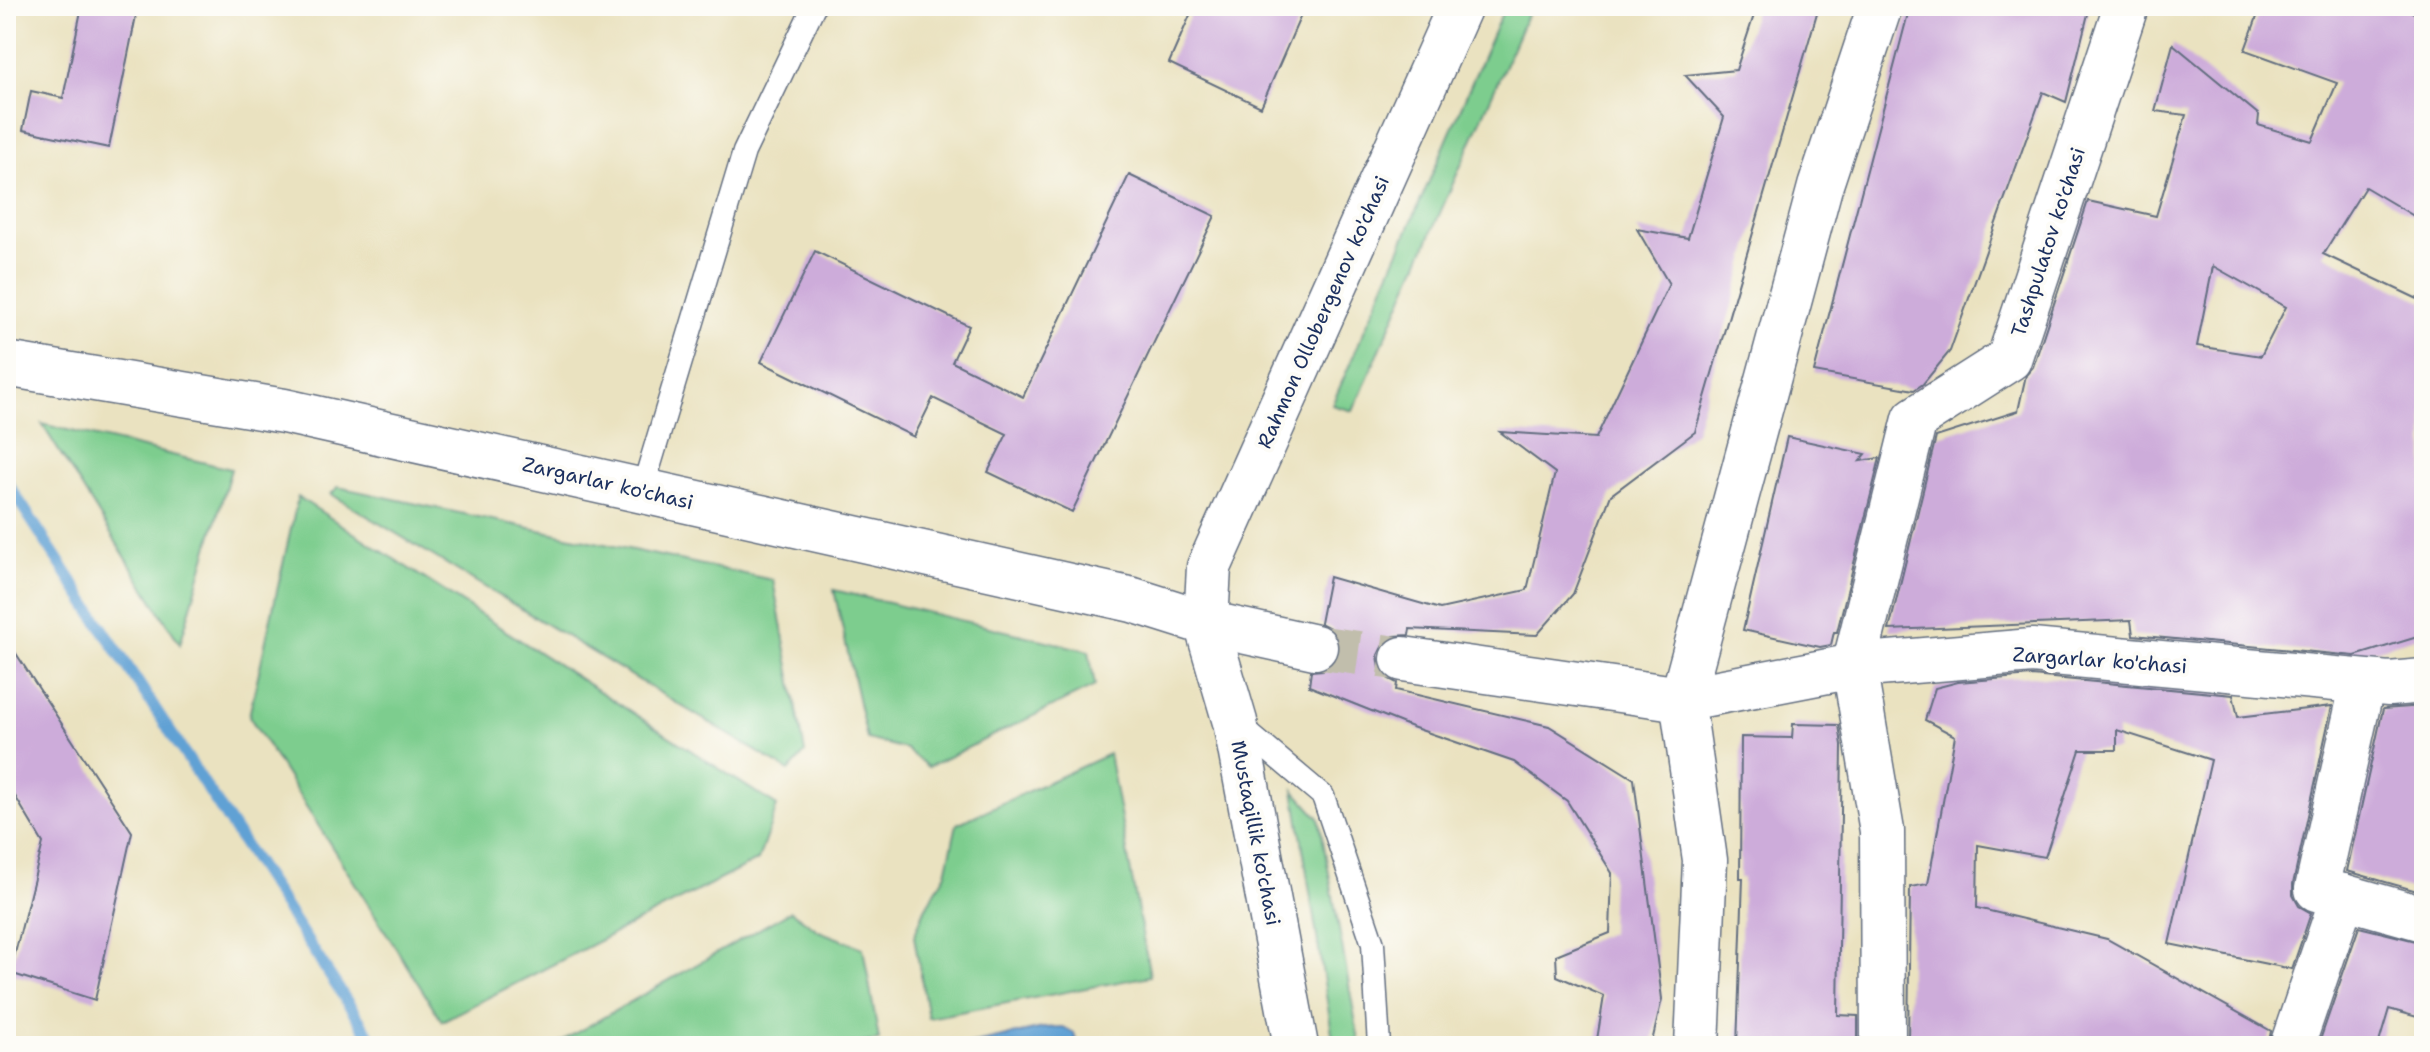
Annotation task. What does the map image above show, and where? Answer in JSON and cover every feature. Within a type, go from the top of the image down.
[{"type":"street","name":"Rahmon Ollobergenov ko'chasi","points":[[1206,623],[1209,567],[1460,6]]},
{"type":"street","points":[[1697,1046],[1705,860],[1682,699],[1820,187],[1880,6]]},
{"type":"street","name":"Tashpulatov ko'chasi","points":[[1854,666],[1915,419],[2009,359],[2126,6]]},
{"type":"street","name":"Zargarlar ko'chasi","points":[[6,364],[284,411],[1133,600],[1206,623],[1315,647]]},
{"type":"street","name":"Mustaqillik ko'chasi","points":[[1206,623],[1235,722],[1296,1046]]},
{"type":"street","name":"Zargarlar ko'chasi","points":[[1403,659],[1682,699],[1854,666],[2032,651],[2389,684],[2424,681]]},
{"type":"street","points":[[1854,666],[1882,831],[1883,1046]]},
{"type":"street","points":[[2363,682],[2317,889],[2424,919]]},
{"type":"street","points":[[2292,1046],[2343,896]]},
{"type":"lane","points":[[642,491],[744,152],[814,6]]},
{"type":"lane","points":[[1235,722],[1323,796],[1373,944],[1379,1046]]},
{"type":"green space","points":[[1505,6],[1531,6],[1353,411],[1332,405]]},
{"type":"green space","points":[[42,424],[231,469],[180,644]]},
{"type":"green space","points":[[338,487],[773,580],[805,753],[789,771],[331,494]]},
{"type":"green space","points":[[298,497],[777,806],[758,860],[442,1021],[249,716]]},
{"type":"green space","points":[[834,590],[1089,651],[1095,686],[928,767],[906,749],[867,739]]},
{"type":"green space","points":[[1109,754],[1150,976],[928,1018],[914,936],[925,909],[946,873],[957,824]]},
{"type":"green space","points":[[1294,790],[1319,818],[1360,1046],[1334,1046]]},
{"type":"green space","points":[[791,911],[819,931],[863,948],[879,1040],[844,1046],[553,1046]]},
{"type":"water","points":[[1063,1027],[1074,1033],[1078,1046],[962,1046],[1043,1028]]},
{"type":"building","points":[[82,6],[138,6],[109,148],[23,130],[31,91],[63,98]]},
{"type":"building","points":[[1194,6],[1305,6],[1261,107],[1169,63]]},
{"type":"building","points":[[1757,6],[1819,6],[1695,432],[1611,495],[1573,594],[1537,635],[1410,629],[1409,635],[1394,636],[1384,643],[1378,655],[1380,669],[1387,678],[1397,683],[1396,690],[1549,726],[1634,779],[1662,999],[1651,1046],[1596,1046],[1604,996],[1557,976],[1556,955],[1610,933],[1612,873],[1567,801],[1514,762],[1409,726],[1309,686],[1311,671],[1323,670],[1333,664],[1339,652],[1338,639],[1332,629],[1320,623],[1329,577],[1440,609],[1527,590],[1555,473],[1500,432],[1596,438],[1669,284],[1637,229],[1688,238],[1724,117],[1685,75],[1736,70]]},
{"type":"building","points":[[1910,6],[2090,6],[2066,102],[2043,92],[1950,351],[1923,384],[1914,390],[1814,372]]},
{"type":"building","points":[[2261,6],[2403,6],[2424,20],[2424,222],[2365,187],[2323,254],[2424,302],[2424,635],[2355,656],[2133,635],[2131,620],[1889,630],[1936,437],[2018,411],[2026,375],[2033,367],[2088,201],[2156,216],[2186,115],[2155,111],[2173,44],[2259,115],[2258,125],[2312,141],[2337,83],[2245,50]],"holes":[[[2213,266],[2286,307],[2261,356],[2197,346]]]},
{"type":"building","points":[[1129,175],[1215,216],[1072,512],[988,472],[1007,434],[933,398],[914,437],[761,362],[815,251],[969,326],[952,362],[1023,397]]},
{"type":"building","points":[[1787,437],[1866,454],[1860,461],[1880,458],[1837,632],[1834,632],[1831,645],[1820,647],[1743,630]]},
{"type":"building","points":[[6,638],[132,832],[95,1000],[10,973],[43,843],[6,781]]},
{"type":"building","points":[[2032,676],[2233,695],[2238,717],[2332,706],[2293,884],[2293,895],[2299,906],[2311,913],[2292,969],[2169,944],[2211,760],[2117,730],[2117,750],[2080,750],[2045,857],[1978,845],[1977,908],[2107,939],[2271,1031],[2268,1046],[1908,1046],[1910,887],[1928,884],[1955,736],[1925,720],[1935,688],[1958,682]]},
{"type":"building","points":[[2424,706],[2424,893],[2347,871],[2383,709]]},
{"type":"building","points":[[1793,724],[1839,725],[1842,745],[1838,1015],[1858,1016],[1858,1046],[1737,1046],[1743,878],[1740,878],[1741,737],[1792,738]]},
{"type":"building","points":[[2359,927],[2424,943],[2424,1019],[2389,1009],[2378,1046],[2318,1046]]},
{"type":"waterway","points":[[6,481],[376,1046]]},
{"type":"tunnel","points":[[1315,647],[1403,659]]}]
